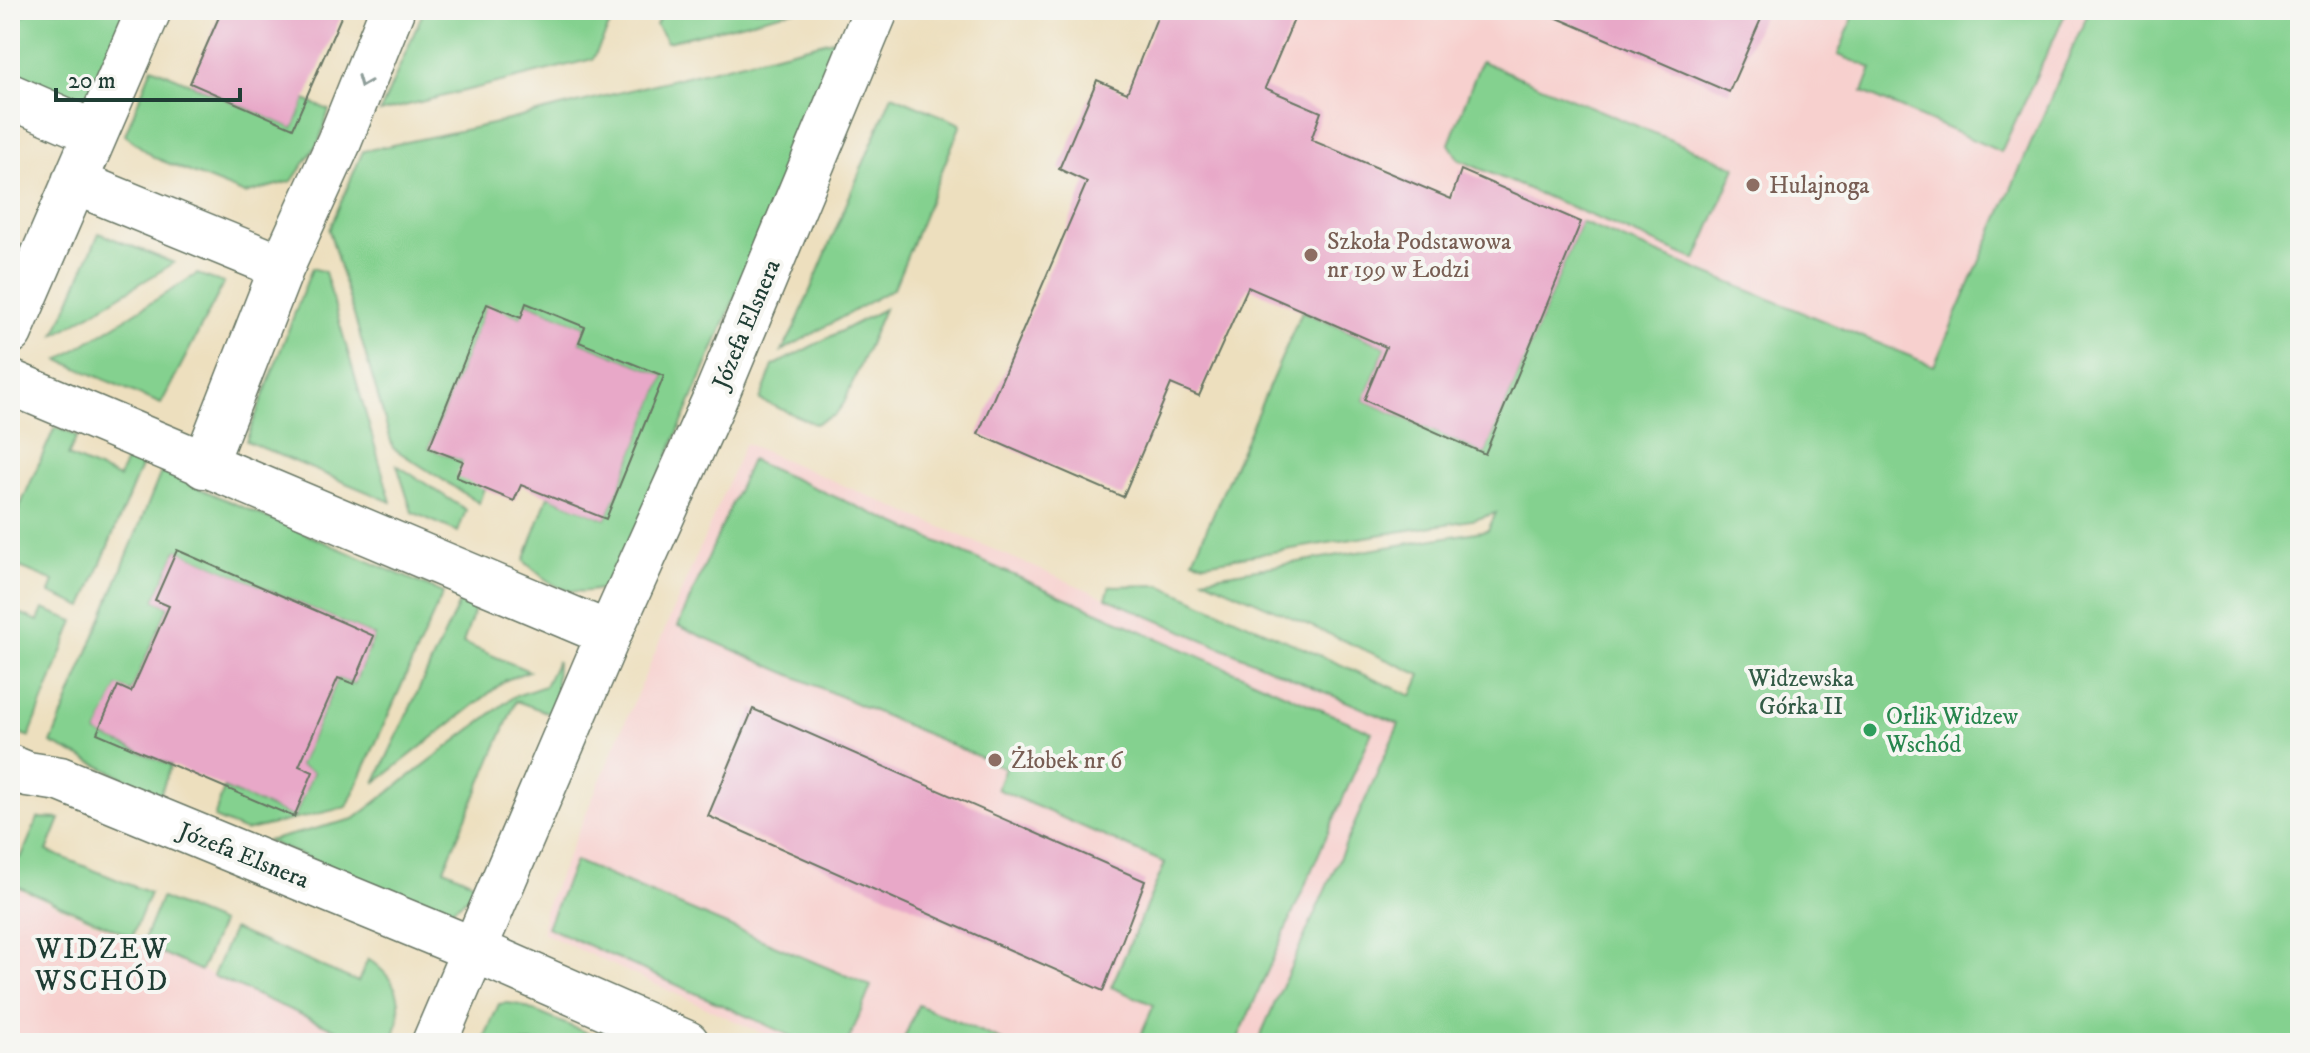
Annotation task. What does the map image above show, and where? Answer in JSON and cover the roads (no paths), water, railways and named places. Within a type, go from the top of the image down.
[{"type":"street","points":[[10,332],[149,10]]},
{"type":"street","points":[[204,466],[282,267],[339,142],[392,10]]},
{"type":"street","name":"Józefa Elsnera","points":[[434,1043],[609,634],[713,403],[876,10]]},
{"type":"street","points":[[10,96],[95,133]]},
{"type":"street","points":[[74,182],[282,267]]},
{"type":"street","points":[[10,382],[609,634]]},
{"type":"street","name":"Józefa Elsnera","points":[[10,767],[27,774],[60,779],[475,950],[687,1043]]},
{"type":"place","name":"Hulajnoga","points":[[1753,185]]},
{"type":"place","name":"Szkoła Podstawowa nr 199 w Łodzi","points":[[1311,255]]},
{"type":"place","name":"Orlik Widzew Wschód","points":[[1870,730]]},
{"type":"place","name":"Żłobek nr 6","points":[[995,760]]},
{"type":"district","name":"WIDZEW WSCHÓD","points":[[102,964]]},
{"type":"park label","name":"Widzewska Górka II","points":[[1801,692]]}]
